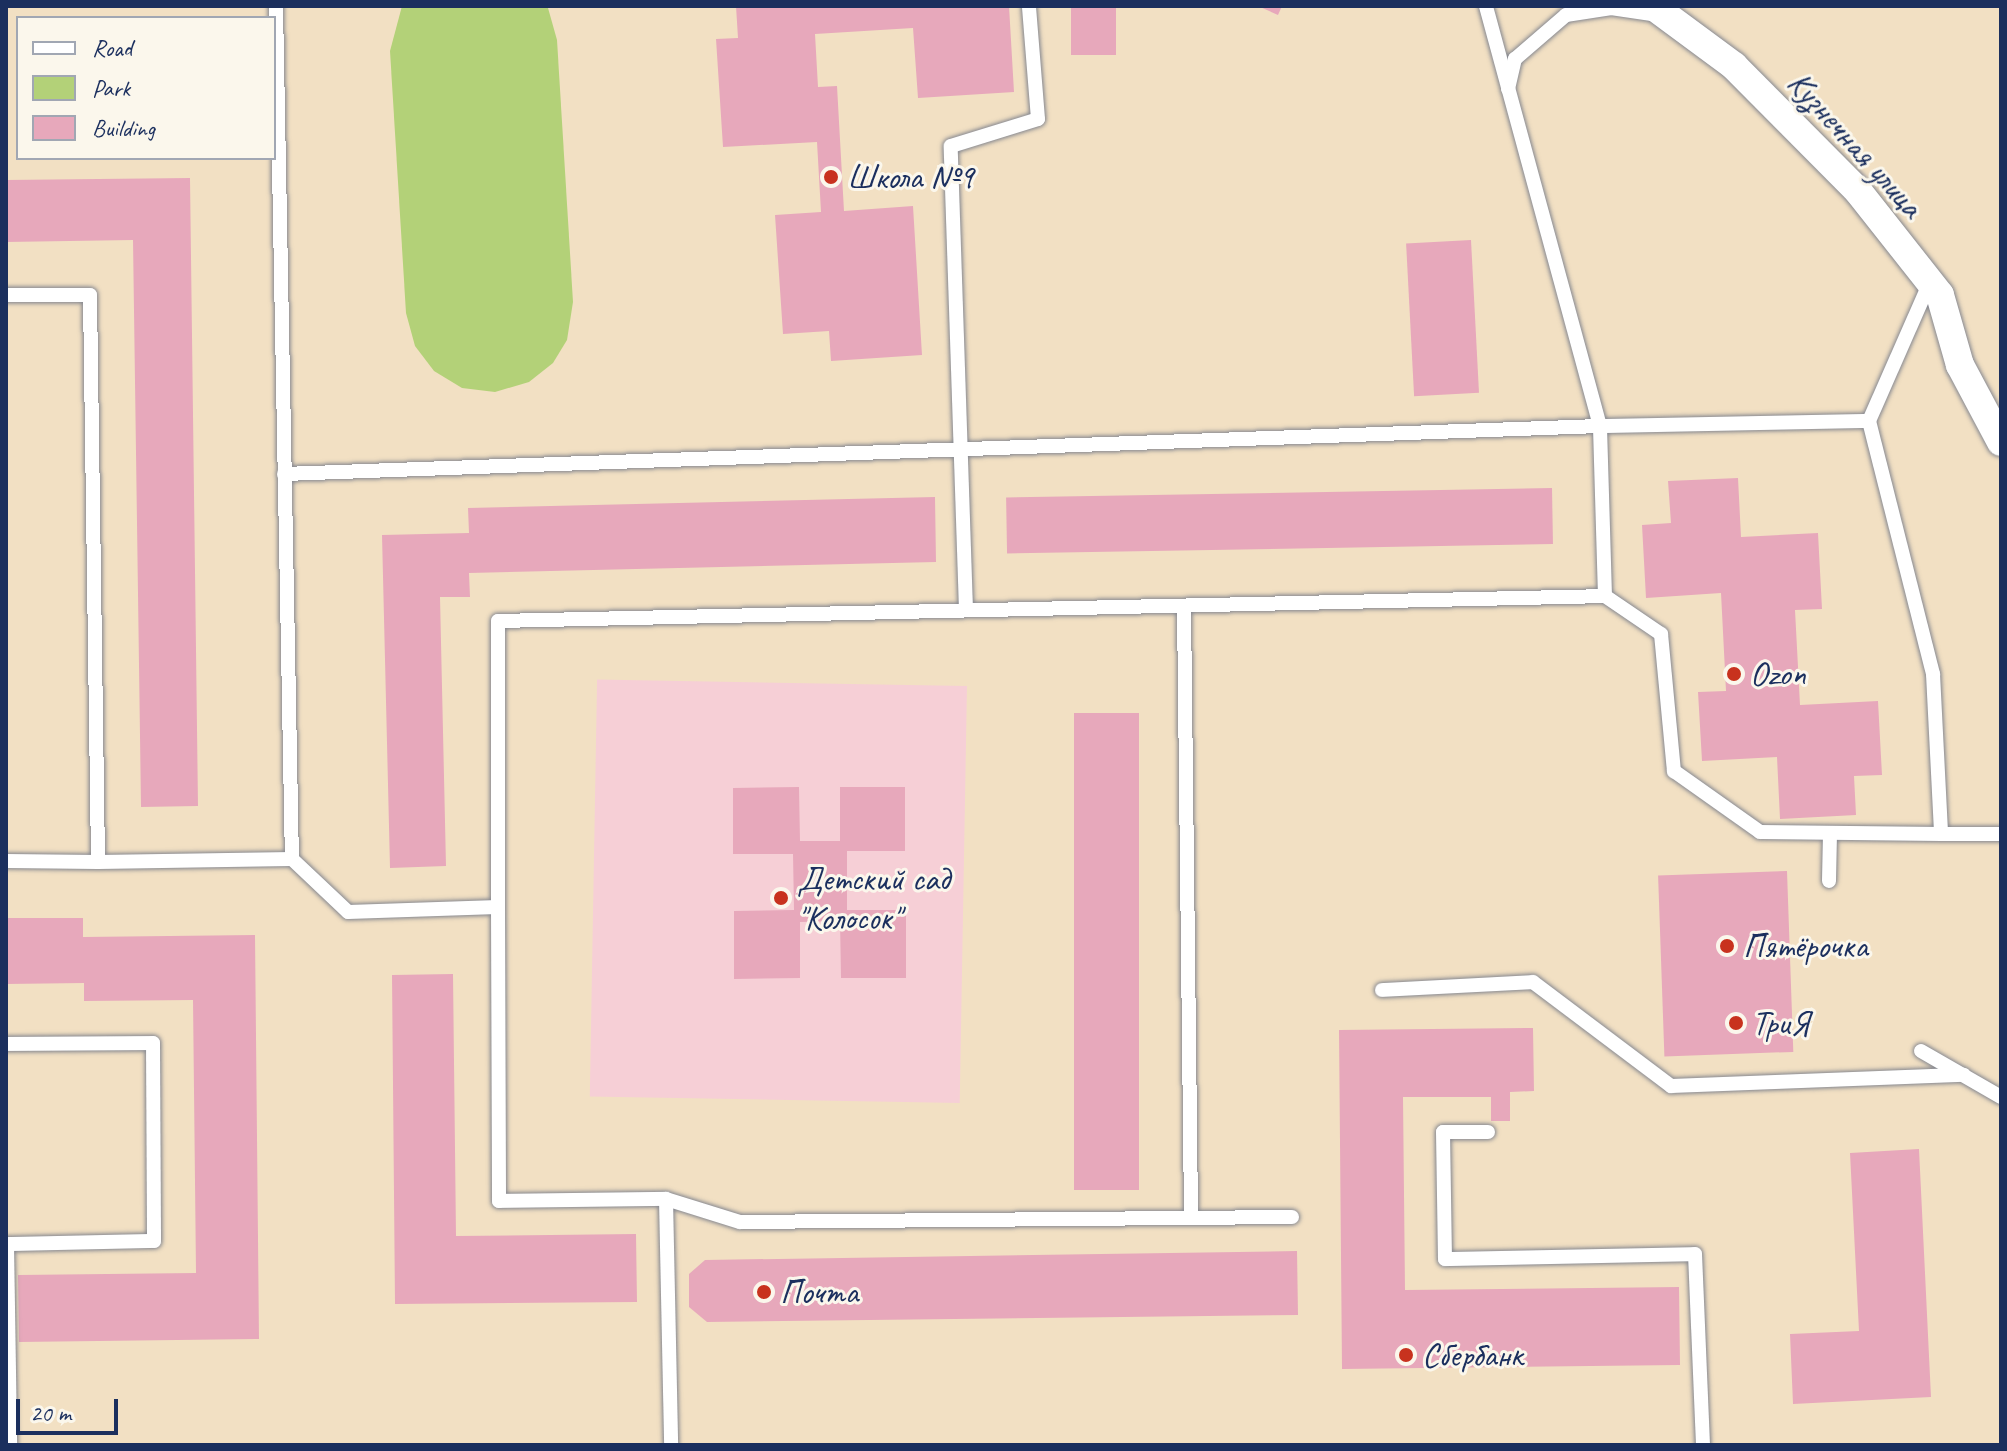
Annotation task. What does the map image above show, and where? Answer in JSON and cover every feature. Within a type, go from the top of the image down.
[{"type":"street","name":"Кузнечная улица","points":[[1660,11],[1734,66],[1774,106],[1858,191],[1930,282],[1940,295],[1960,365],[1989,393],[2001,442]]},
{"type":"lane","points":[[276,6],[292,859]]},
{"type":"lane","points":[[966,610],[951,146],[1038,119],[1029,6]]},
{"type":"lane","points":[[1486,6],[1507,93],[1600,426],[1605,596]]},
{"type":"lane","points":[[1507,93],[1515,59],[1567,11],[1611,8],[1660,11]]},
{"type":"lane","points":[[1930,282],[1869,421],[1933,674],[1941,834]]},
{"type":"lane","points":[[6,295],[90,295],[98,862]]},
{"type":"lane","points":[[284,474],[1600,426],[1869,421]]},
{"type":"lane","points":[[1292,1217],[740,1222],[666,1199],[499,1201],[498,621],[1605,596],[1661,634],[1674,771],[1760,832],[2001,834]]},
{"type":"lane","points":[[1184,606],[1191,1217]]},
{"type":"lane","points":[[1829,881],[1830,833]]},
{"type":"lane","points":[[6,861],[292,859],[348,912],[498,907]]},
{"type":"lane","points":[[1382,990],[1533,982],[1671,1086],[1964,1075]]},
{"type":"lane","points":[[6,1044],[153,1043],[154,1241],[7,1244],[10,1445]]},
{"type":"lane","points":[[1921,1051],[2001,1097]]},
{"type":"lane","points":[[1488,1132],[1443,1132],[1445,1259],[1695,1254],[1703,1445]]},
{"type":"lane","points":[[666,1199],[671,1445]]},
{"type":"shaded area","name":"Детский сад \"Колосок\"","points":[[597,680],[967,686],[960,1103],[590,1096]]},
{"type":"green space","points":[[402,6],[548,8],[557,40],[573,302],[567,340],[553,363],[529,382],[495,392],[462,388],[434,371],[415,346],[406,313],[390,51]]},
{"type":"building","name":"Школа №9","points":[[736,6],[1009,6],[1014,92],[918,98],[913,28],[815,34],[818,87],[837,86],[844,211],[913,206],[922,355],[831,361],[829,331],[783,334],[775,215],[821,212],[817,142],[723,147],[716,39],[738,38]]},
{"type":"building","points":[[1071,6],[1116,6],[1116,55],[1071,55]]},
{"type":"building","points":[[1258,6],[1282,6],[1278,15]]},
{"type":"building","points":[[190,178],[198,806],[141,807],[133,240],[6,242],[6,180]]},
{"type":"building","points":[[1471,240],[1479,393],[1414,396],[1406,243]]},
{"type":"building","points":[[1738,478],[1741,537],[1818,533],[1822,609],[1795,610],[1800,705],[1878,701],[1882,775],[1854,776],[1856,815],[1780,819],[1777,757],[1702,761],[1698,692],[1726,691],[1721,593],[1646,598],[1642,525],[1671,523],[1668,481]]},
{"type":"building","points":[[1552,488],[1553,544],[1007,554],[1006,498]]},
{"type":"building","points":[[935,497],[936,562],[469,573],[470,597],[440,597],[446,866],[390,868],[382,535],[469,533],[468,508]]},
{"type":"building","points":[[1074,713],[1139,713],[1139,1190],[1074,1190]]},
{"type":"building","points":[[799,787],[800,841],[840,841],[840,787],[905,787],[905,851],[847,851],[847,910],[906,910],[906,978],[841,978],[840,921],[800,922],[800,978],[734,979],[734,911],[794,910],[793,854],[733,854],[733,788]]},
{"type":"building","points":[[1787,871],[1793,1052],[1664,1056],[1658,876]]},
{"type":"building","points":[[6,918],[83,918],[83,937],[255,935],[259,1339],[19,1342],[18,1275],[196,1273],[193,1000],[84,1001],[84,983],[6,984]]},
{"type":"building","points":[[453,974],[456,1236],[636,1234],[637,1302],[395,1304],[392,975]]},
{"type":"building","points":[[1533,1028],[1534,1091],[1510,1092],[1510,1121],[1491,1121],[1491,1097],[1403,1097],[1405,1290],[1679,1287],[1680,1365],[1342,1369],[1339,1030]]},
{"type":"building","points":[[1919,1149],[1931,1397],[1793,1404],[1790,1334],[1859,1331],[1850,1153]]},
{"type":"building","points":[[1297,1251],[1298,1315],[707,1322],[689,1307],[689,1274],[705,1260]]},
{"type":"place","name":"Школа №9","points":[[831,177]]},
{"type":"place","name":"Ozon","points":[[1734,674]]},
{"type":"place","name":"Детский сад \"Колосок\"","points":[[781,898]]},
{"type":"place","name":"Пятёрочка","points":[[1727,946]]},
{"type":"place","name":"ТриЯ","points":[[1736,1023]]},
{"type":"place","name":"Почта","points":[[764,1292]]},
{"type":"place","name":"Сбербанк","points":[[1406,1355]]}]
